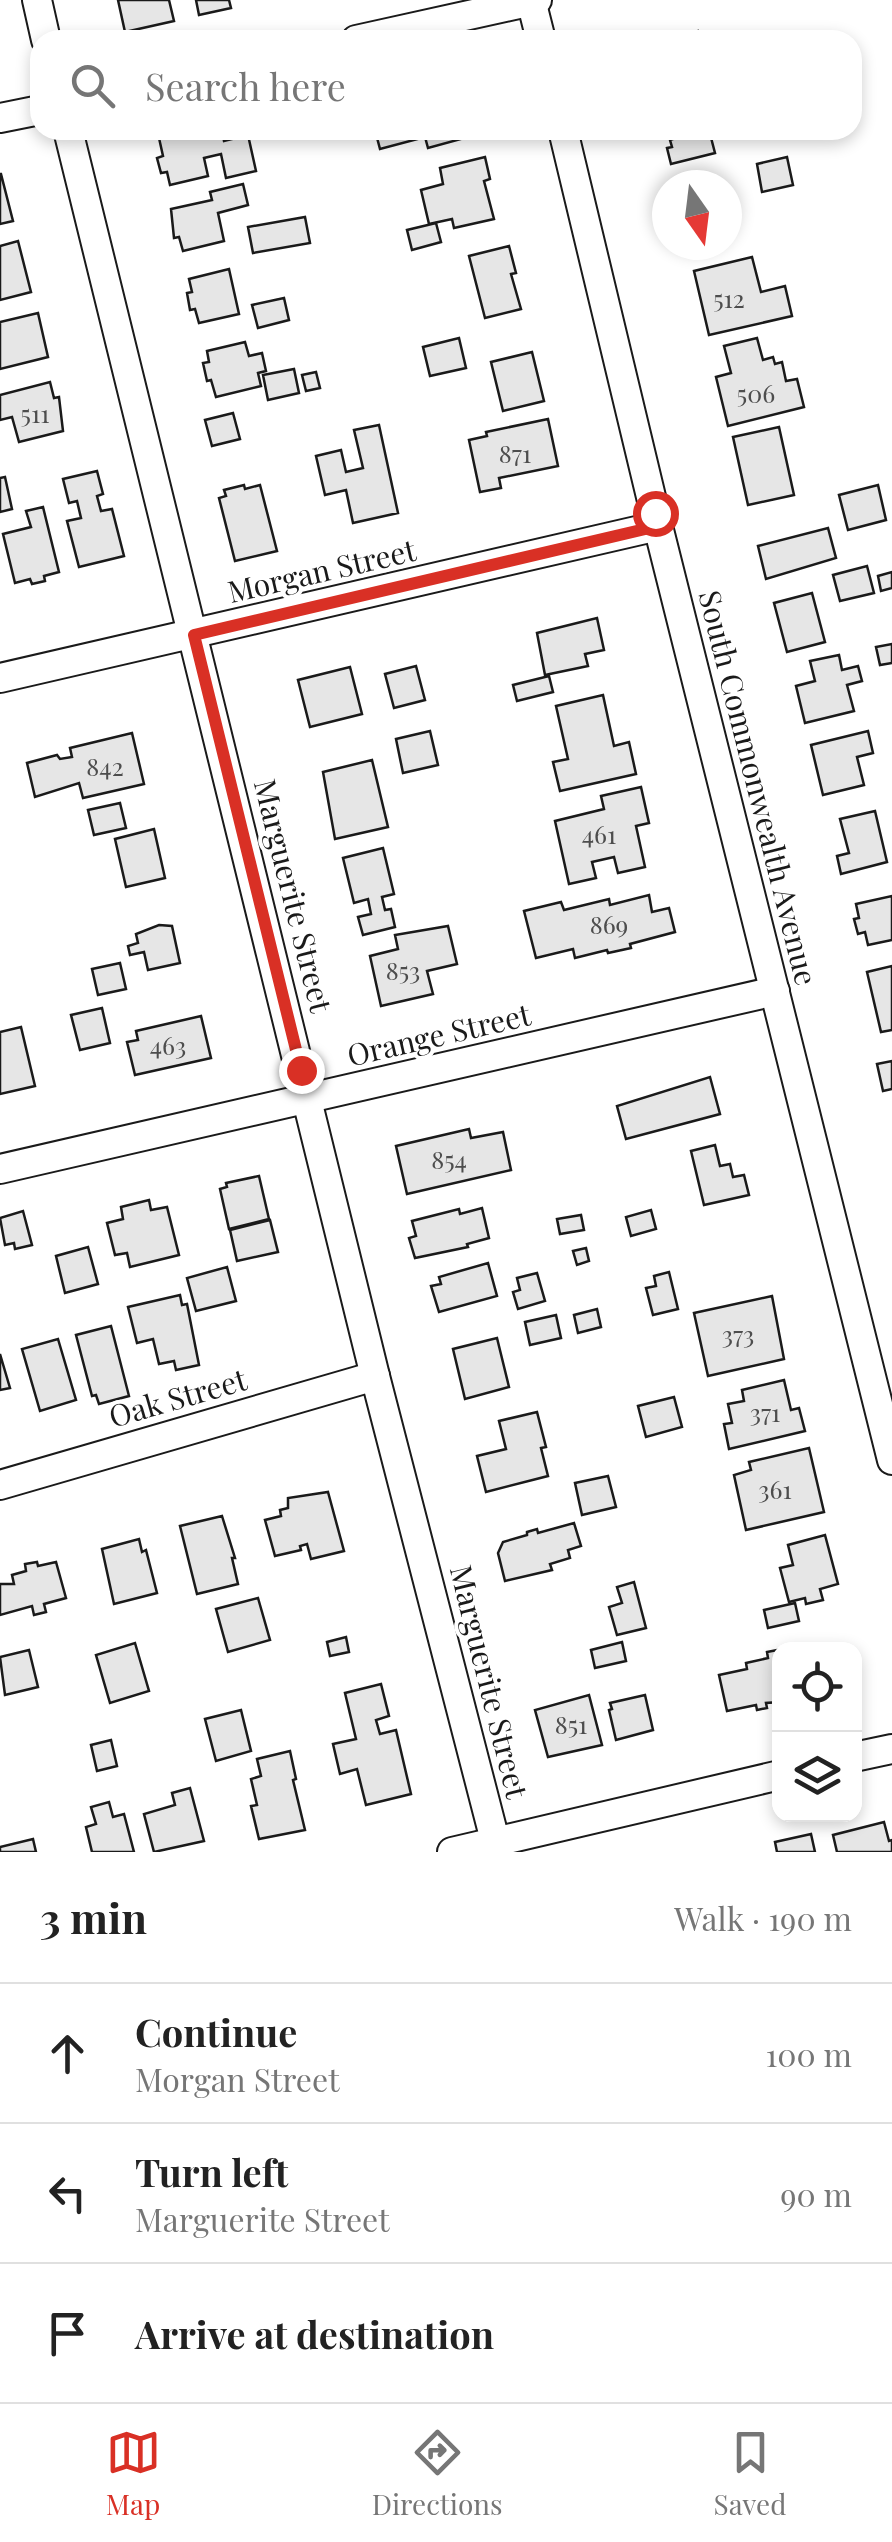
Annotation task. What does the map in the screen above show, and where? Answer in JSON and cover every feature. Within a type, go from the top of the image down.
[{"type":"street","points":[[36,0],[44,30]]},
{"type":"street","points":[[400,30],[533,0],[539,30]]},
{"type":"street","points":[[0,118],[30,112]]},
{"type":"street","name":"Marguerite Street","points":[[70,140],[375,1376],[496,1846]]},
{"type":"street","name":"South Commonwealth Avenue","points":[[565,140],[892,1460]]},
{"type":"street","name":"Morgan Street","points":[[0,678],[658,526]]},
{"type":"street","name":"Orange Street","points":[[0,1169],[775,991]]},
{"type":"street","name":"Oak Street","points":[[0,1485],[375,1376]]},
{"type":"street","points":[[862,1756],[892,1749]]},
{"type":"street","points":[[452,1852],[496,1846],[772,1776]]},
{"type":"building","points":[[118,0],[169,0],[174,21],[125,30]]},
{"type":"building","points":[[196,0],[229,0],[231,8],[199,15]]},
{"type":"building","points":[[159,140],[249,140],[256,171],[226,178],[221,154],[204,158],[208,176],[170,185],[157,158],[163,156]]},
{"type":"building","points":[[378,140],[414,140],[380,149]]},
{"type":"building","points":[[426,140],[457,140],[428,148]]},
{"type":"building","points":[[670,140],[712,140],[715,153],[671,164],[667,148],[672,147]]},
{"type":"building","points":[[485,157],[490,179],[484,181],[494,219],[454,228],[452,219],[429,224],[421,190],[443,184],[440,168]]},
{"type":"building","points":[[787,157],[793,185],[762,192],[757,164]]},
{"type":"building","points":[[0,174],[13,221],[0,224]]},
{"type":"building","points":[[243,184],[248,205],[218,213],[224,241],[183,251],[179,237],[174,238],[171,209],[212,200],[210,192]]},
{"type":"building","points":[[305,217],[310,243],[253,253],[248,227]]},
{"type":"building","points":[[436,223],[441,242],[412,250],[407,230]]},
{"type":"building","points":[[18,241],[31,292],[0,300],[0,246]]},
{"type":"building","points":[[509,246],[516,273],[511,274],[521,309],[485,318],[469,256]]},
{"type":"building","points":[[752,257],[761,292],[785,286],[792,316],[709,335],[694,271]]},
{"type":"building","points":[[229,269],[239,314],[199,323],[195,309],[190,310],[189,279]]},
{"type":"building","points":[[284,298],[289,320],[258,328],[252,305]]},
{"type":"building","points":[[38,313],[48,357],[0,369],[0,322]]},
{"type":"building","points":[[459,338],[466,368],[430,376],[423,347]]},
{"type":"building","points":[[757,338],[763,360],[773,357],[775,364],[782,362],[786,381],[797,379],[804,407],[728,426],[716,377],[731,373],[724,346]]},
{"type":"building","points":[[245,342],[249,356],[262,353],[266,371],[258,373],[261,386],[216,397],[203,363],[209,362],[207,351]]},
{"type":"building","points":[[532,352],[544,401],[503,411],[491,362]]},
{"type":"building","points":[[294,369],[299,393],[268,400],[263,375]]},
{"type":"building","points":[[316,372],[320,388],[306,391],[302,375]]},
{"type":"building","points":[[50,382],[54,398],[59,397],[63,431],[19,442],[12,417],[0,420],[0,395]]},
{"type":"building","points":[[233,413],[240,439],[212,446],[205,420]]},
{"type":"building","points":[[548,419],[558,466],[499,478],[501,488],[480,492],[469,440],[487,436],[486,432]]},
{"type":"building","points":[[379,425],[398,513],[353,523],[346,490],[325,495],[316,456],[341,450],[346,472],[363,468],[354,430]]},
{"type":"building","points":[[779,427],[794,495],[748,505],[733,437]]},
{"type":"building","points":[[97,471],[103,494],[97,496],[101,511],[112,509],[124,556],[79,567],[67,521],[81,518],[77,501],[69,503],[63,479]]},
{"type":"building","points":[[5,477],[12,509],[0,512],[0,478]]},
{"type":"building","points":[[244,485],[245,489],[260,485],[277,551],[235,561],[219,498],[226,496],[224,490]]},
{"type":"building","points":[[878,485],[886,520],[848,530],[839,495]]},
{"type":"building","points":[[43,507],[59,572],[44,576],[45,581],[15,583],[3,534],[31,527],[26,511]]},
{"type":"building","points":[[828,528],[836,558],[766,579],[758,546]]},
{"type":"building","points":[[867,566],[874,593],[840,601],[833,575]]},
{"type":"building","points":[[892,572],[892,588],[881,591],[878,576]]},
{"type":"building","points":[[812,593],[825,642],[787,652],[774,603]]},
{"type":"building","points":[[597,618],[604,650],[585,654],[588,666],[545,675],[537,633]]},
{"type":"building","points":[[892,644],[892,663],[880,665],[876,647]]},
{"type":"building","points":[[839,655],[842,670],[858,666],[862,681],[847,685],[854,711],[805,723],[796,686],[815,681],[810,661]]},
{"type":"building","points":[[416,666],[425,700],[394,708],[385,674]]},
{"type":"building","points":[[350,667],[362,714],[310,727],[298,680]]},
{"type":"building","points":[[549,676],[553,692],[517,701],[513,685]]},
{"type":"building","points":[[603,695],[614,746],[629,742],[636,774],[560,791],[553,762],[568,759],[556,706]]},
{"type":"building","points":[[430,731],[438,765],[403,773],[396,739]]},
{"type":"building","points":[[868,731],[873,753],[857,757],[864,785],[823,795],[811,745]]},
{"type":"building","points":[[132,733],[144,784],[83,798],[79,783],[35,797],[27,763],[57,755],[60,759],[72,757],[70,748]]},
{"type":"building","points":[[372,760],[388,827],[335,839],[323,772]]},
{"type":"building","points":[[641,787],[649,823],[636,826],[645,867],[618,873],[614,857],[592,862],[596,878],[569,884],[555,821],[604,809],[601,796]]},
{"type":"building","points":[[120,803],[126,828],[94,835],[88,810]]},
{"type":"building","points":[[875,811],[887,862],[841,874],[837,856],[849,853],[840,819]]},
{"type":"building","points":[[154,829],[165,878],[126,887],[115,839]]},
{"type":"building","points":[[383,848],[394,894],[382,897],[385,910],[391,909],[395,927],[363,935],[358,917],[371,914],[368,899],[354,903],[343,858]]},
{"type":"building","points":[[649,895],[652,912],[669,908],[675,932],[608,953],[607,950],[575,958],[573,949],[536,958],[524,911],[561,902],[564,910],[609,899],[610,905]]},
{"type":"building","points":[[892,896],[892,940],[868,945],[865,932],[858,934],[856,904]]},
{"type":"building","points":[[159,925],[172,926],[180,963],[148,970],[144,952],[130,955],[128,946],[138,943],[136,934]]},
{"type":"building","points":[[448,926],[457,964],[427,971],[433,994],[381,1006],[370,956],[398,949],[395,935]]},
{"type":"building","points":[[120,963],[126,989],[98,995],[92,969]]},
{"type":"building","points":[[892,966],[892,1030],[881,1032],[867,972]]},
{"type":"building","points":[[102,1008],[110,1043],[80,1050],[71,1015]]},
{"type":"building","points":[[201,1016],[211,1058],[135,1075],[127,1042],[138,1040],[136,1031]]},
{"type":"building","points":[[21,1027],[35,1086],[0,1094],[0,1032]]},
{"type":"building","points":[[892,1061],[892,1089],[883,1091],[877,1064]]},
{"type":"building","points":[[710,1077],[720,1114],[626,1139],[617,1106]]},
{"type":"building","points":[[469,1129],[471,1138],[503,1132],[511,1170],[407,1194],[396,1146]]},
{"type":"building","points":[[715,1145],[720,1166],[730,1164],[733,1177],[744,1175],[749,1195],[704,1205],[691,1151]]},
{"type":"building","points":[[259,1176],[269,1219],[229,1229],[220,1189],[227,1187],[226,1183]]},
{"type":"building","points":[[149,1200],[151,1210],[167,1207],[179,1255],[130,1267],[127,1253],[115,1255],[107,1223],[123,1219],[121,1207]]},
{"type":"building","points":[[482,1208],[489,1238],[467,1244],[468,1247],[415,1258],[409,1238],[416,1236],[412,1221],[459,1209],[460,1214]]},
{"type":"building","points":[[651,1210],[656,1229],[631,1236],[626,1217]]},
{"type":"building","points":[[23,1211],[32,1245],[15,1249],[14,1243],[5,1245],[0,1218]]},
{"type":"building","points":[[581,1215],[584,1230],[560,1234],[557,1219]]},
{"type":"building","points":[[270,1220],[278,1252],[237,1261],[230,1230]]},
{"type":"building","points":[[88,1247],[98,1284],[65,1293],[56,1256]]},
{"type":"building","points":[[586,1248],[589,1261],[577,1265],[573,1251]]},
{"type":"building","points":[[488,1263],[497,1296],[439,1312],[431,1286],[441,1284],[439,1277]]},
{"type":"building","points":[[227,1267],[236,1301],[196,1311],[187,1278]]},
{"type":"building","points":[[669,1272],[678,1309],[653,1315],[646,1288],[656,1286],[654,1276]]},
{"type":"building","points":[[537,1273],[545,1301],[518,1309],[513,1292],[520,1290],[517,1278]]},
{"type":"building","points":[[180,1295],[182,1305],[187,1304],[199,1365],[176,1370],[174,1361],[159,1364],[153,1339],[137,1343],[128,1307]]},
{"type":"building","points":[[772,1296],[784,1359],[708,1376],[694,1313]]},
{"type":"building","points":[[597,1309],[601,1327],[578,1333],[574,1315]]},
{"type":"building","points":[[556,1315],[561,1338],[530,1345],[525,1322]]},
{"type":"building","points":[[111,1326],[129,1396],[99,1404],[96,1395],[92,1396],[76,1335]]},
{"type":"building","points":[[497,1338],[509,1387],[465,1399],[453,1349]]},
{"type":"building","points":[[58,1339],[76,1400],[40,1411],[22,1349]]},
{"type":"building","points":[[0,1354],[10,1388],[0,1390]]},
{"type":"building","points":[[784,1380],[791,1410],[799,1408],[805,1431],[729,1449],[724,1424],[732,1423],[728,1404],[744,1401],[742,1390]]},
{"type":"building","points":[[674,1397],[682,1427],[646,1437],[638,1406]]},
{"type":"building","points":[[537,1412],[548,1476],[486,1492],[477,1456],[506,1449],[499,1421]]},
{"type":"building","points":[[809,1448],[824,1512],[746,1530],[734,1475],[751,1470],[749,1462]]},
{"type":"building","points":[[608,1476],[616,1507],[582,1515],[575,1483]]},
{"type":"building","points":[[328,1492],[344,1551],[311,1559],[307,1544],[300,1546],[301,1550],[275,1556],[265,1520],[281,1516],[280,1510],[288,1508],[288,1498]]},
{"type":"building","points":[[222,1516],[235,1558],[238,1584],[197,1594],[180,1526]]},
{"type":"building","points":[[574,1523],[581,1546],[568,1550],[570,1558],[550,1564],[552,1570],[505,1581],[498,1553],[503,1542],[537,1529],[538,1533]]},
{"type":"building","points":[[825,1535],[838,1584],[820,1589],[823,1600],[806,1604],[805,1598],[789,1602],[780,1568],[793,1565],[788,1545]]},
{"type":"building","points":[[139,1539],[142,1552],[146,1550],[157,1593],[114,1604],[102,1549]]},
{"type":"building","points":[[37,1562],[38,1566],[56,1562],[66,1598],[44,1604],[46,1612],[34,1615],[32,1606],[0,1615],[0,1584],[14,1584],[12,1575],[26,1571],[25,1564]]},
{"type":"building","points":[[634,1582],[646,1628],[617,1635],[609,1607],[622,1603],[617,1587]]},
{"type":"building","points":[[258,1598],[270,1640],[228,1652],[216,1609]]},
{"type":"building","points":[[795,1603],[799,1621],[768,1628],[764,1610]]},
{"type":"building","points":[[346,1637],[349,1652],[330,1656],[327,1642]]},
{"type":"building","points":[[622,1642],[626,1661],[595,1668],[591,1650]]},
{"type":"building","points":[[135,1643],[149,1691],[110,1703],[96,1655]]},
{"type":"building","points":[[29,1650],[38,1687],[5,1695],[0,1657]]},
{"type":"building","points":[[772,1651],[772,1703],[757,1710],[756,1705],[727,1711],[719,1675],[747,1669],[746,1663],[768,1658],[767,1652]]},
{"type":"building","points":[[381,1684],[389,1716],[376,1720],[380,1734],[396,1730],[411,1794],[366,1805],[357,1769],[340,1774],[333,1744],[356,1739],[345,1693]]},
{"type":"building","points":[[589,1695],[602,1745],[548,1757],[535,1710]]},
{"type":"building","points":[[645,1695],[653,1730],[616,1740],[610,1703]]},
{"type":"building","points":[[241,1710],[251,1751],[216,1761],[205,1719]]},
{"type":"building","points":[[111,1740],[117,1766],[97,1771],[91,1745]]},
{"type":"building","points":[[290,1751],[305,1830],[259,1839],[251,1806],[257,1805],[251,1779],[261,1776],[257,1759]]},
{"type":"building","points":[[190,1788],[204,1841],[154,1852],[144,1814],[175,1805],[172,1793]]},
{"type":"building","points":[[109,1802],[113,1817],[124,1814],[134,1852],[92,1852],[86,1827],[96,1824],[91,1807]]},
{"type":"building","points":[[884,1822],[889,1841],[892,1840],[892,1852],[837,1852],[833,1835]]},
{"type":"building","points":[[811,1834],[815,1852],[777,1852],[775,1842]]},
{"type":"building","points":[[33,1839],[36,1852],[0,1852],[0,1847]]},
{"type":"route","points":[[301,1070],[194,635],[658,526],[655,513]]}]
